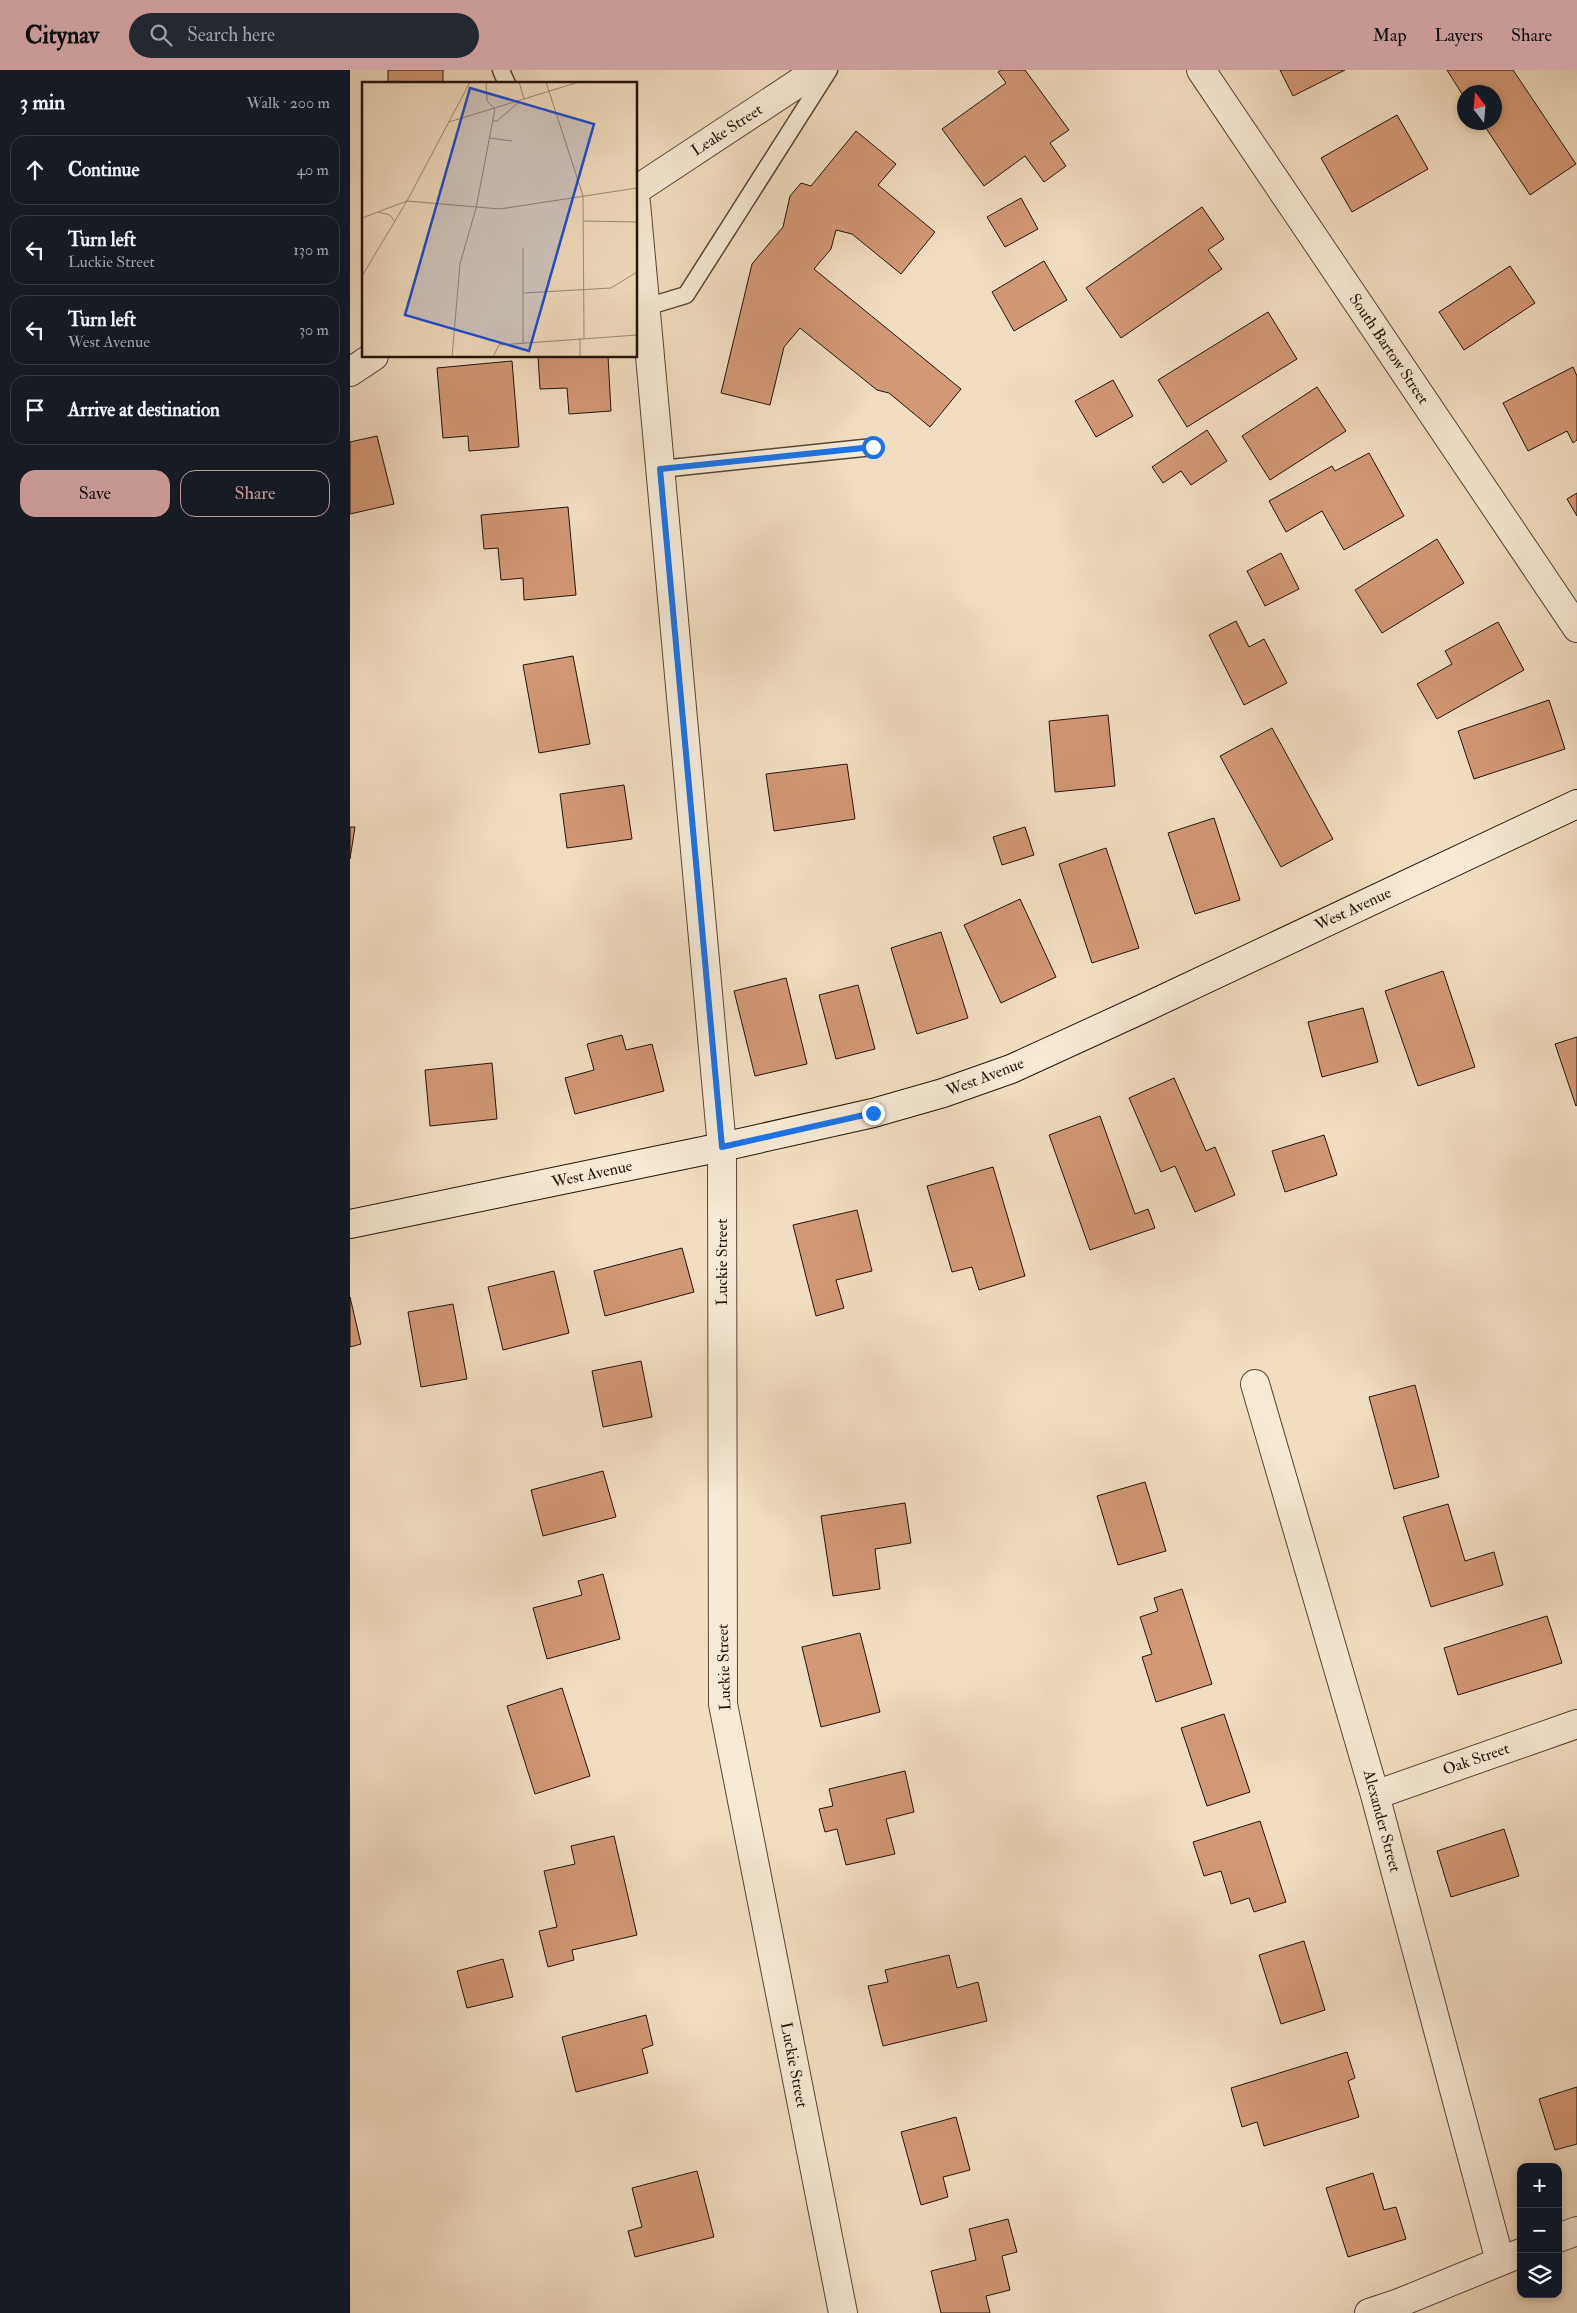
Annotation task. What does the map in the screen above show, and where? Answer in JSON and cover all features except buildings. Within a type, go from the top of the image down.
[{"type":"street","name":"Leake Street","points":[[638,189],[818,70]]},
{"type":"street","name":"South Bartow Street","points":[[1201,70],[1577,628]]},
{"type":"street","name":"Luckie Street","points":[[638,224],[722,1147],[723,1704],[843,2313]]},
{"type":"street","points":[[350,372],[371,358]]},
{"type":"street","name":"West Avenue","points":[[350,1224],[722,1147],[873,1113],[943,1094],[1010,1068],[1151,1005],[1577,804]]},
{"type":"street","name":"Alexander Street","points":[[1255,1384],[1510,2257]]},
{"type":"street","name":"Oak Street","points":[[1375,1795],[1577,1724]]},
{"type":"street","points":[[1562,2237],[1577,2231]]},
{"type":"street","points":[[1369,2313],[1510,2257]]},
{"type":"lane","points":[[501,70],[506,82]]},
{"type":"lane","points":[[646,307],[686,295],[829,70]]},
{"type":"lane","points":[[660,469],[873,447]]},
{"type":"route","points":[[873,447],[660,469],[722,1147],[873,1113]]}]
